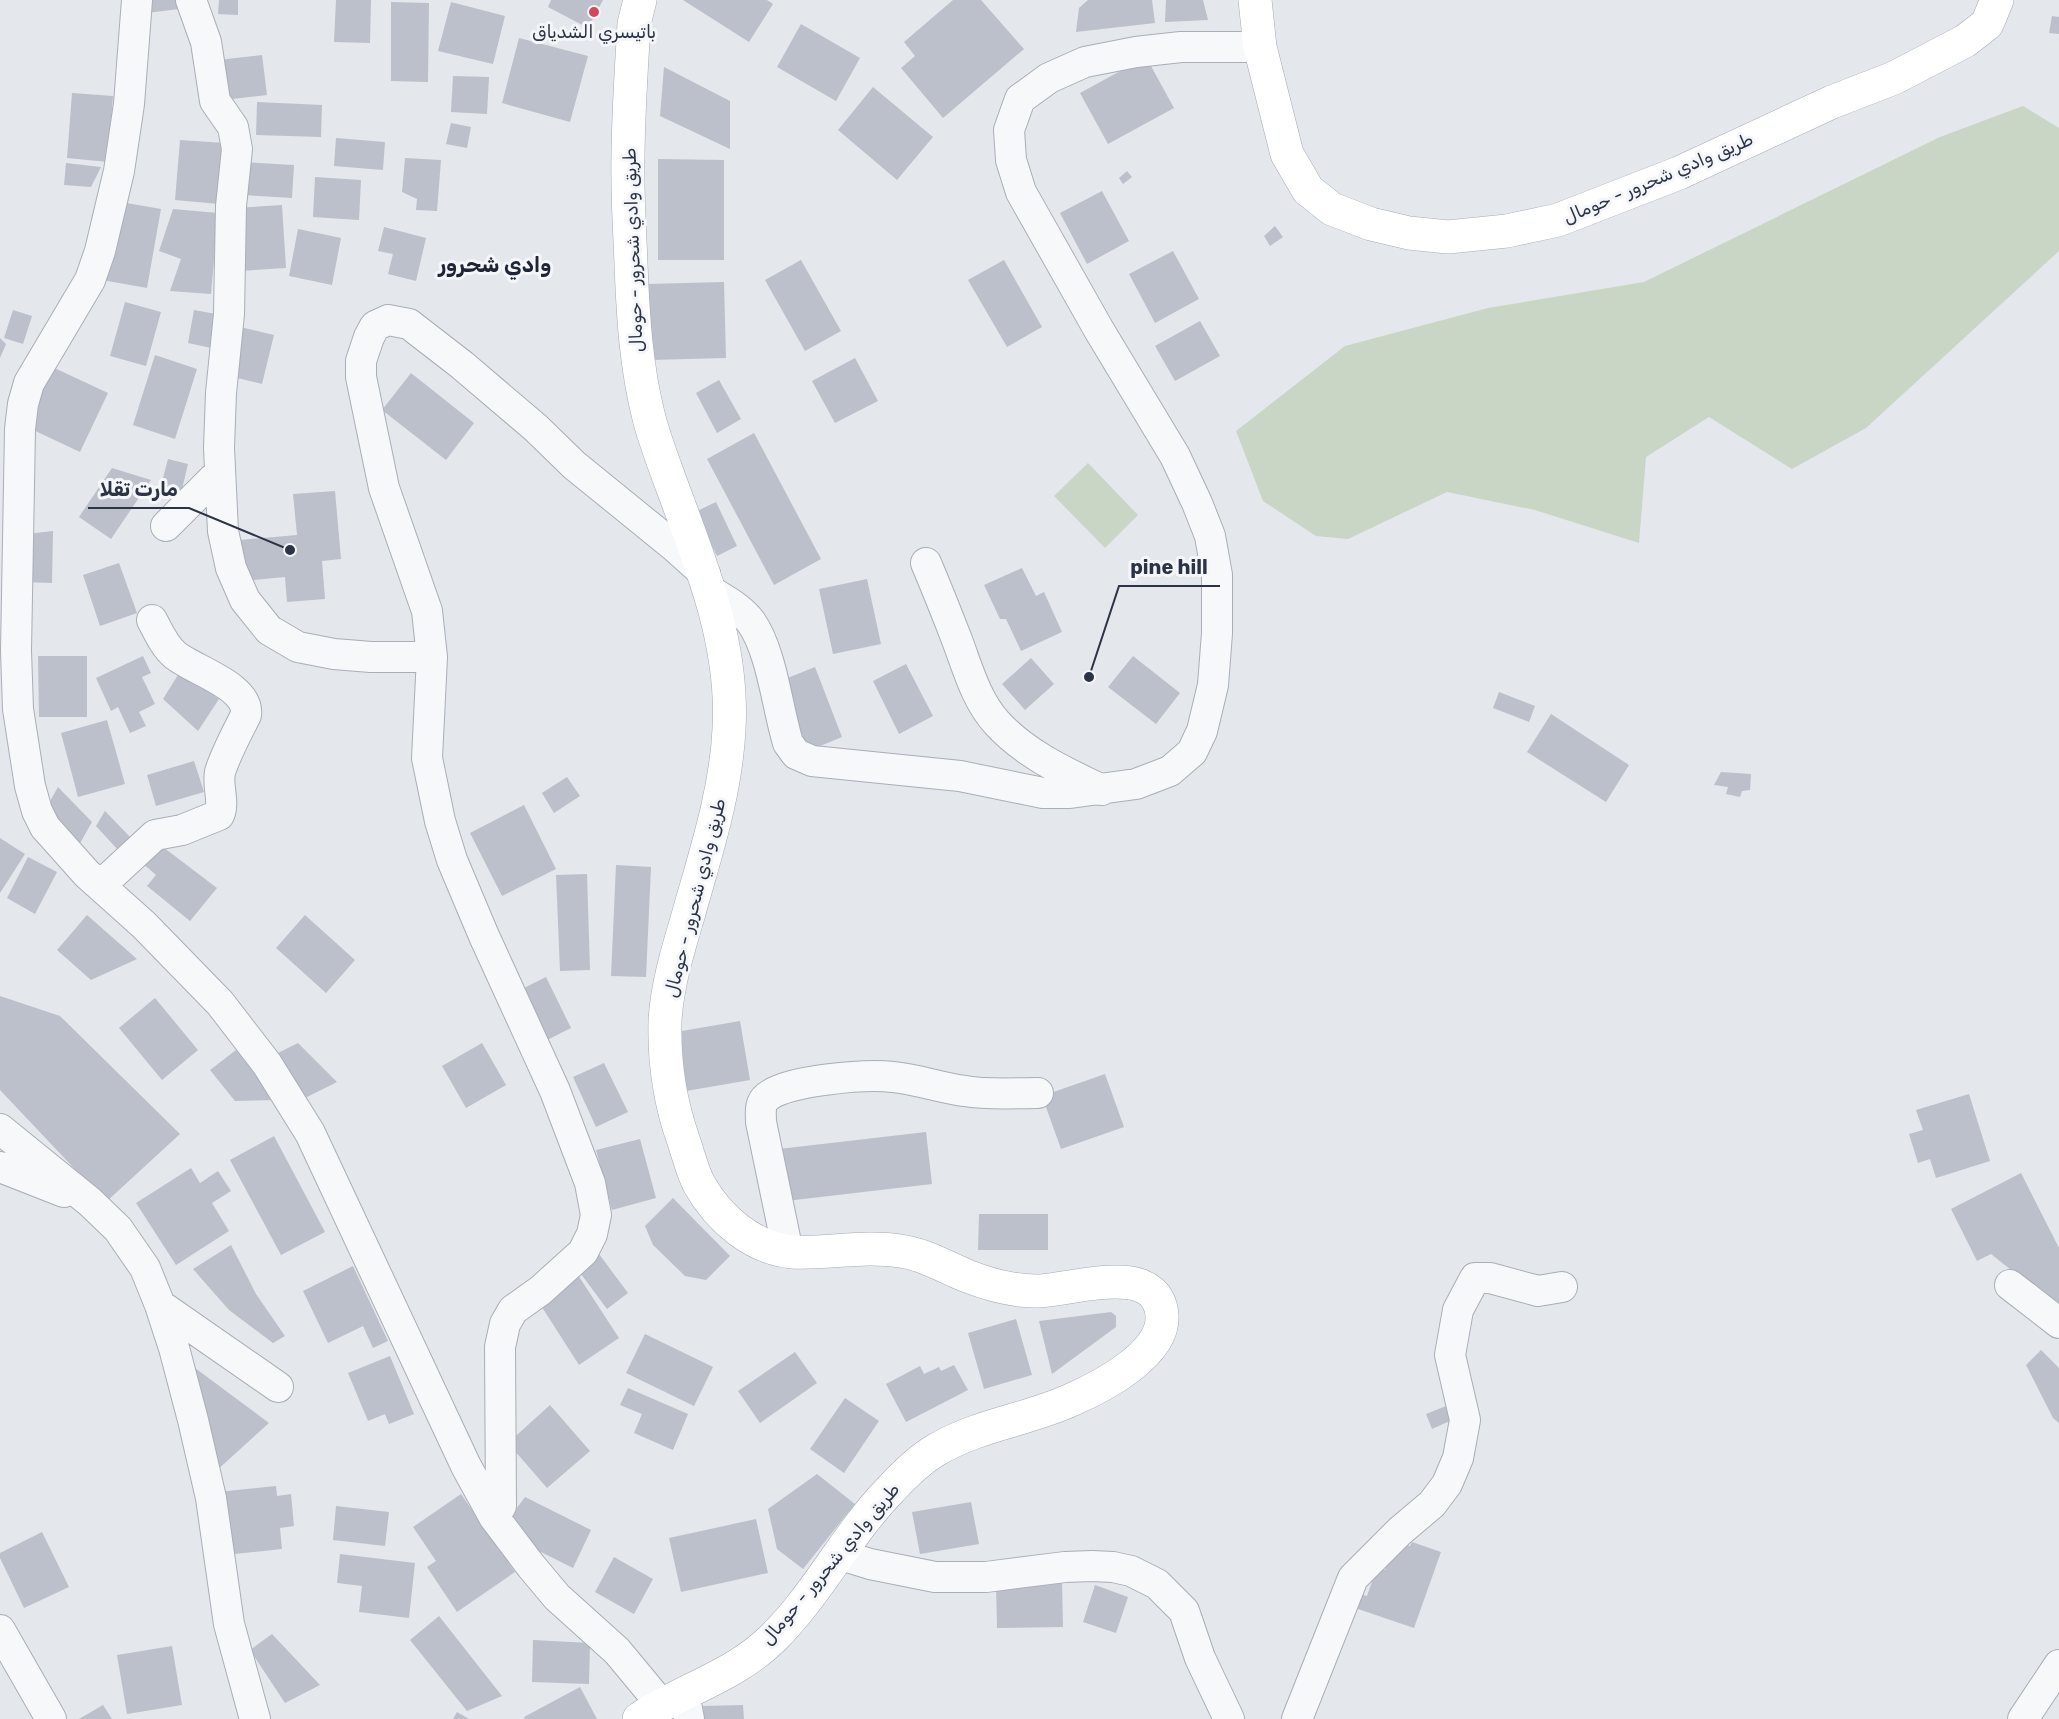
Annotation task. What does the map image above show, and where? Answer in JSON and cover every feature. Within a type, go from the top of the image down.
[{"type":"main road","name":"طريق وادي شحرور - حومال","points":[[640,0],[634,24],[628,178],[634,342],[649,419],[707,582],[728,661],[730,726],[723,787],[675,962],[665,1018],[667,1072],[677,1120],[698,1183],[729,1225],[763,1245],[788,1252],[901,1251],[931,1260],[966,1276],[1012,1290],[1045,1291],[1121,1281],[1142,1286],[1155,1295],[1162,1313],[1160,1332],[1144,1355],[1102,1385],[1066,1402],[966,1434],[931,1452],[906,1473],[872,1508],[815,1587],[774,1637],[739,1665],[668,1709]]},
{"type":"main road","name":"طريق وادي شحرور - حومال","points":[[1255,0],[1260,47],[1287,153],[1308,190],[1332,209],[1371,224],[1409,233],[1448,237],[1507,231],[1558,220],[1679,173],[1832,102],[1893,78],[1965,42],[1988,24],[1996,0]]},
{"type":"street","points":[[137,0],[128,115],[119,171],[100,251],[90,280],[28,383],[20,429],[16,651],[18,709],[23,751],[37,811],[45,827],[87,874],[144,925],[220,1003],[267,1064],[310,1132],[461,1456],[494,1517],[557,1597],[618,1651],[668,1709]]},
{"type":"street","points":[[191,0],[206,42],[215,101],[233,127],[237,148],[231,206],[229,314],[221,393],[219,473],[223,531],[231,568],[245,600],[269,630],[298,647],[334,654],[371,657],[432,657]]},
{"type":"street","points":[[494,1517],[501,1506],[500,1347],[505,1324],[513,1310],[542,1290],[583,1252],[592,1234],[596,1215],[590,1183],[555,1091],[484,936],[452,860],[440,821],[427,758],[432,657],[427,611],[384,488],[361,377],[361,361],[369,337],[375,326],[388,320],[408,324],[462,365],[536,428],[574,465],[675,547],[707,582],[750,621],[760,638],[788,743],[796,754],[812,761],[960,776],[1043,793],[1102,790],[1136,784],[1170,771],[1192,752],[1202,731],[1213,685],[1217,633],[1217,575],[1210,536],[1175,456],[1021,192],[1011,160],[1009,130],[1020,99],[1049,78],[1085,62],[1136,52],[1181,47],[1260,47]]},
{"type":"street","points":[[166,526],[219,473]]},
{"type":"street","points":[[926,563],[980,700],[997,724],[1026,748],[1058,769],[1102,790]]},
{"type":"street","points":[[101,885],[155,834],[189,828],[219,815],[222,803],[220,773],[246,715],[247,709],[244,703],[229,687],[173,653],[152,620]]},
{"type":"street","points":[[788,1252],[761,1122],[760,1107],[766,1098],[779,1089],[860,1077],[892,1077],[966,1092],[1038,1093]]},
{"type":"street","points":[[0,1130],[90,1202],[118,1229],[145,1268],[160,1305],[193,1420],[210,1498],[229,1624],[255,1719]]},
{"type":"street","points":[[0,1167],[90,1202]]},
{"type":"street","points":[[1297,1719],[1353,1578],[1400,1531],[1432,1504],[1447,1484],[1458,1458],[1465,1420],[1450,1355],[1458,1310],[1475,1278],[1490,1278],[1538,1291],[1562,1287]]},
{"type":"street","points":[[2010,1285],[2059,1323]]},
{"type":"street","points":[[160,1305],[278,1387]]},
{"type":"street","points":[[838,1554],[870,1564],[935,1578],[986,1577],[1083,1567],[1113,1567],[1131,1571],[1157,1584],[1184,1611],[1200,1658],[1229,1719]]},
{"type":"street","points":[[0,1630],[51,1719]]},
{"type":"street","points":[[2023,1719],[2059,1665]]},
{"type":"green space","points":[[2023,106],[2059,128],[2059,251],[1866,428],[1792,469],[1709,417],[1646,457],[1639,543],[1535,510],[1447,492],[1348,539],[1316,536],[1263,501],[1236,431],[1345,346],[1488,308],[1644,282],[1940,137]]},
{"type":"green space","points":[[1088,463],[1138,515],[1105,548],[1054,496]]},
{"type":"building","points":[[147,0],[178,0],[179,9],[147,13]]},
{"type":"building","points":[[219,0],[238,0],[238,15],[218,14]]},
{"type":"building","points":[[336,0],[371,0],[370,43],[334,42]]},
{"type":"building","points":[[551,0],[603,0],[588,28],[548,7]]},
{"type":"building","points":[[683,0],[767,0],[773,4],[749,42]]},
{"type":"building","points":[[953,0],[981,0],[1024,49],[943,118],[901,68],[915,56],[904,42]]},
{"type":"building","points":[[1088,0],[1152,0],[1155,23],[1076,32],[1079,8]]},
{"type":"building","points":[[1166,0],[1203,0],[1208,20],[1165,22]]},
{"type":"building","points":[[391,2],[429,3],[428,82],[391,81]]},
{"type":"building","points":[[451,2],[505,16],[493,64],[438,51]]},
{"type":"building","points":[[2052,16],[2059,17],[2059,34],[2049,33]]},
{"type":"building","points":[[801,24],[860,58],[836,101],[777,67]]},
{"type":"building","points":[[519,38],[588,56],[570,122],[502,103]]},
{"type":"building","points":[[262,55],[267,95],[223,100],[218,60]]},
{"type":"building","points":[[1146,57],[1174,108],[1108,144],[1080,93]]},
{"type":"building","points":[[664,67],[730,101],[730,149],[660,116]]},
{"type":"building","points":[[453,76],[489,77],[487,114],[451,112]]},
{"type":"building","points":[[873,87],[933,137],[897,180],[838,130]]},
{"type":"building","points":[[72,93],[113,96],[108,162],[67,158]]},
{"type":"building","points":[[257,102],[322,105],[321,137],[256,135]]},
{"type":"building","points":[[451,123],[471,127],[467,148],[446,144]]},
{"type":"building","points":[[336,138],[385,142],[383,170],[334,166]]},
{"type":"building","points":[[180,140],[225,143],[219,204],[175,200]]},
{"type":"building","points":[[405,158],[441,160],[437,211],[416,210],[417,199],[402,192]]},
{"type":"building","points":[[658,159],[724,160],[724,260],[658,260]]},
{"type":"building","points":[[243,162],[294,165],[292,198],[242,195]]},
{"type":"building","points":[[66,163],[101,167],[91,187],[64,185]]},
{"type":"building","points":[[1127,171],[1132,177],[1123,184],[1119,178]]},
{"type":"building","points":[[315,177],[361,180],[359,220],[313,217]]},
{"type":"building","points":[[1102,191],[1129,241],[1087,264],[1060,213]]},
{"type":"building","points":[[115,201],[161,209],[147,288],[102,280]]},
{"type":"building","points":[[282,205],[286,268],[239,271],[236,208]]},
{"type":"building","points":[[173,209],[218,213],[211,294],[170,291],[181,259],[159,251]]},
{"type":"building","points":[[1275,226],[1283,237],[1270,246],[1264,236]]},
{"type":"building","points":[[384,227],[426,238],[416,281],[388,274],[393,254],[378,251]]},
{"type":"building","points":[[298,229],[341,238],[332,285],[289,276]]},
{"type":"building","points":[[1173,251],[1199,299],[1155,323],[1129,274]]},
{"type":"building","points":[[801,260],[841,331],[805,351],[765,280]]},
{"type":"building","points":[[1004,260],[1042,327],[1007,347],[968,280]]},
{"type":"building","points":[[724,282],[726,358],[650,360],[648,284]]},
{"type":"building","points":[[125,302],[161,312],[146,366],[110,356]]},
{"type":"building","points":[[13,310],[32,316],[23,344],[4,338]]},
{"type":"building","points":[[194,310],[222,315],[216,349],[188,343]]},
{"type":"building","points":[[1200,321],[1220,356],[1175,381],[1155,346]]},
{"type":"building","points":[[236,326],[274,335],[262,384],[225,375]]},
{"type":"building","points":[[0,338],[6,344],[0,358]]},
{"type":"building","points":[[155,355],[197,369],[175,439],[133,425]]},
{"type":"building","points":[[855,358],[878,401],[835,423],[812,381]]},
{"type":"building","points":[[48,365],[108,393],[80,452],[29,428],[39,406],[31,402]]},
{"type":"building","points":[[411,373],[474,423],[446,460],[382,410]]},
{"type":"building","points":[[719,380],[741,419],[717,433],[696,393]]},
{"type":"building","points":[[754,433],[821,559],[774,585],[707,459]]},
{"type":"building","points":[[168,459],[188,464],[180,498],[159,493]]},
{"type":"building","points":[[112,468],[151,480],[111,539],[79,517]]},
{"type":"building","points":[[335,491],[341,559],[322,561],[325,599],[287,602],[285,577],[243,581],[239,540],[297,535],[293,494]]},
{"type":"building","points":[[716,502],[737,546],[717,556],[695,512]]},
{"type":"building","points":[[53,531],[52,583],[23,582],[27,534]]},
{"type":"building","points":[[119,563],[137,613],[100,626],[83,575]]},
{"type":"building","points":[[1022,568],[1036,596],[1044,592],[1062,632],[1021,651],[1006,619],[1000,619],[984,585]]},
{"type":"building","points":[[867,579],[881,644],[833,654],[819,589]]},
{"type":"building","points":[[38,656],[87,656],[87,717],[39,717]]},
{"type":"building","points":[[143,656],[151,673],[142,677],[155,704],[139,712],[146,726],[130,733],[118,707],[111,711],[96,678]]},
{"type":"building","points":[[1133,656],[1180,693],[1156,724],[1108,687]]},
{"type":"building","points":[[1031,658],[1054,684],[1025,710],[1002,684]]},
{"type":"building","points":[[906,664],[933,716],[899,734],[873,681]]},
{"type":"building","points":[[815,667],[842,737],[808,751],[780,681]]},
{"type":"building","points":[[181,670],[219,699],[198,731],[163,699]]},
{"type":"building","points":[[1499,692],[1535,706],[1529,722],[1493,708]]},
{"type":"building","points":[[1551,714],[1629,765],[1606,802],[1527,752]]},
{"type":"building","points":[[107,720],[125,784],[78,797],[61,733]]},
{"type":"building","points":[[194,761],[204,792],[156,806],[147,775]]},
{"type":"building","points":[[1721,772],[1751,774],[1750,790],[1742,791],[1740,797],[1726,794],[1728,787],[1714,785]]},
{"type":"building","points":[[567,777],[580,796],[554,813],[542,793]]},
{"type":"building","points":[[58,787],[92,822],[75,852],[44,812]]},
{"type":"building","points":[[524,805],[556,869],[502,896],[470,833]]},
{"type":"building","points":[[105,811],[131,838],[118,850],[96,826]]},
{"type":"building","points":[[0,838],[25,854],[0,893]]},
{"type":"building","points":[[159,844],[217,888],[190,921],[147,886],[156,875],[141,862]]},
{"type":"building","points":[[28,857],[57,872],[35,914],[7,898]]},
{"type":"building","points":[[616,865],[651,867],[646,977],[611,976]]},
{"type":"building","points":[[587,874],[590,970],[560,971],[556,875]]},
{"type":"building","points":[[87,915],[137,959],[91,980],[57,950]]},
{"type":"building","points":[[305,915],[355,960],[326,993],[276,948]]},
{"type":"building","points":[[546,977],[571,1028],[541,1043],[516,992]]},
{"type":"building","points":[[0,996],[60,1016],[180,1134],[106,1202],[0,1090]]},
{"type":"building","points":[[155,998],[198,1050],[162,1080],[119,1028]]},
{"type":"building","points":[[740,1021],[750,1080],[686,1091],[676,1032]]},
{"type":"building","points":[[298,1043],[337,1082],[299,1101],[276,1054]]},
{"type":"building","points":[[482,1043],[506,1085],[466,1108],[442,1066]]},
{"type":"building","points":[[236,1050],[276,1100],[235,1101],[210,1070]]},
{"type":"building","points":[[604,1063],[628,1112],[596,1127],[573,1077]]},
{"type":"building","points":[[1105,1074],[1124,1127],[1061,1149],[1042,1096]]},
{"type":"building","points":[[1969,1094],[1990,1161],[1936,1178],[1930,1159],[1918,1163],[1909,1134],[1923,1130],[1916,1110]]},
{"type":"building","points":[[926,1132],[932,1184],[786,1201],[779,1149]]},
{"type":"building","points":[[274,1136],[325,1232],[281,1255],[230,1160]]},
{"type":"building","points":[[640,1139],[656,1198],[612,1210],[596,1150]]},
{"type":"building","points":[[191,1168],[200,1183],[218,1171],[231,1191],[212,1203],[229,1231],[176,1265],[136,1203]]},
{"type":"building","points":[[2021,1173],[2059,1248],[2059,1308],[1991,1254],[1977,1261],[1951,1209]]},
{"type":"building","points":[[673,1198],[730,1256],[706,1280],[685,1276],[653,1245],[645,1226]]},
{"type":"building","points":[[979,1214],[1048,1214],[1048,1250],[978,1250]]},
{"type":"building","points":[[231,1245],[256,1294],[285,1336],[273,1343],[229,1310],[193,1269]]},
{"type":"building","points":[[596,1250],[628,1293],[607,1309],[575,1266]]},
{"type":"building","points":[[353,1266],[388,1341],[373,1348],[363,1326],[328,1343],[303,1291]]},
{"type":"building","points":[[578,1275],[619,1338],[579,1365],[538,1301]]},
{"type":"building","points":[[1111,1312],[1116,1316],[1116,1327],[1052,1374],[1039,1321]]},
{"type":"building","points":[[1016,1319],[1032,1375],[984,1389],[968,1333]]},
{"type":"building","points":[[645,1334],[713,1367],[694,1406],[626,1373]]},
{"type":"building","points":[[2041,1350],[2059,1368],[2059,1423],[2053,1418],[2026,1365]]},
{"type":"building","points":[[795,1352],[817,1383],[760,1423],[738,1391]]},
{"type":"building","points":[[390,1356],[414,1414],[389,1424],[385,1414],[368,1421],[348,1373]]},
{"type":"building","points":[[191,1365],[269,1423],[215,1472]]},
{"type":"building","points":[[954,1365],[968,1390],[906,1422],[886,1384],[920,1366],[924,1374],[939,1367],[941,1371]]},
{"type":"building","points":[[628,1388],[688,1414],[673,1450],[634,1433],[642,1414],[620,1405]]},
{"type":"building","points":[[845,1398],[879,1421],[844,1473],[810,1449]]},
{"type":"building","points":[[550,1405],[590,1451],[547,1488],[508,1443]]},
{"type":"building","points":[[1446,1406],[1452,1420],[1432,1429],[1426,1414]]},
{"type":"building","points":[[817,1474],[855,1504],[803,1569],[777,1549],[768,1509]]},
{"type":"building","points":[[276,1486],[277,1496],[291,1494],[294,1526],[280,1528],[282,1549],[225,1555],[218,1492]]},
{"type":"building","points":[[461,1494],[515,1572],[457,1612],[427,1567],[436,1561],[413,1527]]},
{"type":"building","points":[[525,1497],[591,1530],[573,1568],[521,1542],[511,1516]]},
{"type":"building","points":[[971,1502],[979,1544],[920,1554],[912,1512]]},
{"type":"building","points":[[336,1506],[389,1512],[385,1546],[333,1540]]},
{"type":"building","points":[[756,1519],[768,1573],[681,1592],[669,1538]]},
{"type":"building","points":[[42,1532],[69,1587],[24,1608],[0,1558],[0,1553]]},
{"type":"building","points":[[1412,1542],[1441,1552],[1414,1628],[1355,1608],[1360,1594],[1367,1596],[1377,1567],[1385,1570],[1391,1553],[1398,1556],[1402,1544],[1410,1546]]},
{"type":"building","points":[[340,1554],[415,1563],[409,1618],[359,1612],[362,1586],[337,1583]]},
{"type":"building","points":[[614,1557],[653,1579],[634,1614],[595,1592]]},
{"type":"building","points":[[1062,1582],[1063,1627],[997,1628],[996,1583]]},
{"type":"building","points":[[1095,1585],[1128,1597],[1116,1633],[1083,1622]]},
{"type":"building","points":[[439,1616],[502,1696],[467,1711],[410,1640]]},
{"type":"building","points":[[272,1634],[320,1685],[285,1703],[250,1650]]},
{"type":"building","points":[[533,1640],[590,1643],[589,1684],[532,1682]]},
{"type":"building","points":[[172,1646],[182,1705],[127,1714],[117,1655]]},
{"type":"building","points":[[580,1687],[597,1719],[525,1719],[524,1717]]},
{"type":"building","points":[[103,1705],[112,1719],[79,1719]]},
{"type":"building","points":[[743,1705],[744,1719],[704,1719],[703,1706]]},
{"type":"building","points":[[457,1712],[469,1719],[453,1719]]},
{"type":"place","name":"باتيسري الشدياق","points":[[594,12]]},
{"type":"place","name":"مارت تقلا","points":[[290,550]]},
{"type":"place","name":"pine hill","points":[[1089,677]]},
{"type":"district","name":"وادي شحرور","points":[[495,265]]}]
